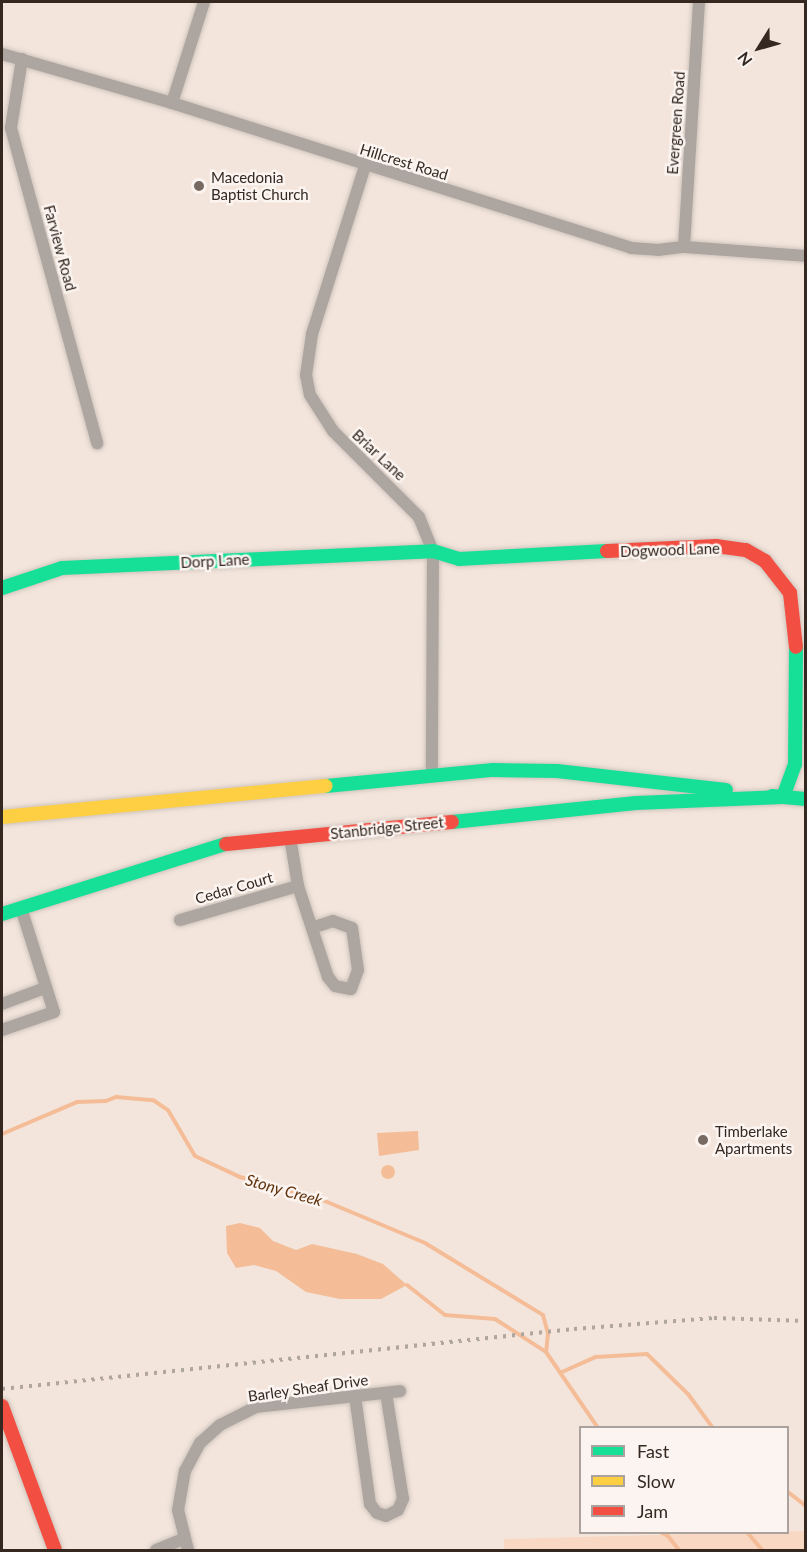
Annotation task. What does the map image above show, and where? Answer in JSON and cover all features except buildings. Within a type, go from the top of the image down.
[{"type":"street","points":[[172,103],[204,2]]},
{"type":"street","name":"Evergreen Road","points":[[684,247],[699,2]]},
{"type":"street","name":"Hillcrest Road","points":[[2,54],[172,103],[365,166],[632,248],[658,250],[684,247],[806,256]]},
{"type":"street","name":"Farview Road","points":[[22,59],[11,128],[97,443]]},
{"type":"street","name":"Briar Lane","points":[[365,166],[312,334],[306,375],[310,394],[333,431],[419,517],[433,551],[432,773]]},
{"type":"street","name":"Dogwood Lane","points":[[433,551],[459,559],[716,546],[746,550],[765,561],[790,593],[795,612],[797,741],[795,764],[783,797]]},
{"type":"street","name":"Dorp Lane","points":[[2,588],[30,575],[62,568],[433,551]]},
{"type":"street","name":"Stanbridge Street","points":[[2,817],[432,773],[557,771],[806,799]]},
{"type":"street","name":"Stanbridge Street","points":[[2,914],[219,845],[636,804],[783,797]]},
{"type":"street","points":[[290,837],[298,886],[314,927],[328,977],[335,986],[351,989],[358,970],[352,928],[333,921],[314,927]]},
{"type":"street","name":"Cedar Court","points":[[180,920],[298,886]]},
{"type":"street","points":[[2,1030],[54,1012],[21,908]]},
{"type":"street","points":[[2,1004],[45,988]]},
{"type":"street","name":"Barley Sheaf Drive","points":[[186,1545],[178,1510],[185,1471],[200,1443],[213,1431],[256,1407],[400,1391]]},
{"type":"street","points":[[355,1396],[370,1504],[377,1514],[386,1516],[398,1510],[403,1500],[386,1392]]},
{"type":"street","points":[[2,1406],[55,1551]]},
{"type":"street","points":[[156,1551],[186,1545]]},
{"type":"shaded area","points":[[418,1131],[419,1150],[379,1156],[377,1133]]},
{"type":"shaded area","points":[[388,1165],[393,1167],[395,1172],[393,1177],[388,1179],[383,1177],[381,1172],[383,1167]]},
{"type":"shaded area","points":[[240,1223],[260,1228],[273,1241],[296,1250],[312,1244],[357,1254],[383,1264],[407,1285],[381,1299],[340,1299],[306,1292],[276,1271],[254,1265],[236,1268],[227,1253],[226,1226]]},
{"type":"shaded area","points":[[789,1531],[805,1531],[805,1550],[504,1550],[504,1539],[789,1534]]},
{"type":"waterway","name":"Stony Creek","points":[[2,1134],[77,1102],[106,1101],[116,1097],[153,1100],[168,1110],[195,1156],[240,1177],[320,1199],[425,1243],[543,1315],[548,1334],[546,1352],[597,1426]]},
{"type":"waterway","name":"Stony Creek","points":[[407,1285],[445,1315],[495,1319],[546,1352]]},
{"type":"waterway","name":"Stony Creek","points":[[562,1372],[596,1357],[647,1354],[688,1394],[712,1426]]},
{"type":"waterway","name":"Stony Creek","points":[[789,1493],[806,1506]]},
{"type":"waterway","name":"Stony Creek","points":[[664,1534],[679,1550]]},
{"type":"waterway","name":"Stony Creek","points":[[749,1534],[762,1550]]},
{"type":"railway","points":[[2,1389],[574,1329],[714,1318],[806,1321]]},
{"type":"traffic: fast","points":[[2,588],[62,568],[433,551],[459,559],[607,551]]},
{"type":"traffic: fast","points":[[452,822],[636,803],[783,797],[795,764],[796,647]]},
{"type":"traffic: fast","points":[[326,786],[493,770],[557,771],[726,790]]},
{"type":"traffic: fast","points":[[772,796],[806,799]]},
{"type":"traffic: fast","points":[[2,914],[226,844]]},
{"type":"traffic: slow","points":[[2,817],[326,786]]},
{"type":"traffic: jam","points":[[607,551],[716,546],[746,550],[765,561],[790,593],[796,647]]},
{"type":"traffic: jam","points":[[226,844],[452,822]]},
{"type":"traffic: jam","points":[[2,1406],[55,1550]]},
{"type":"place","name":"Macedonia Baptist Church","points":[[199,186]]},
{"type":"place","name":"Timberlake Apartments","points":[[703,1140]]}]
